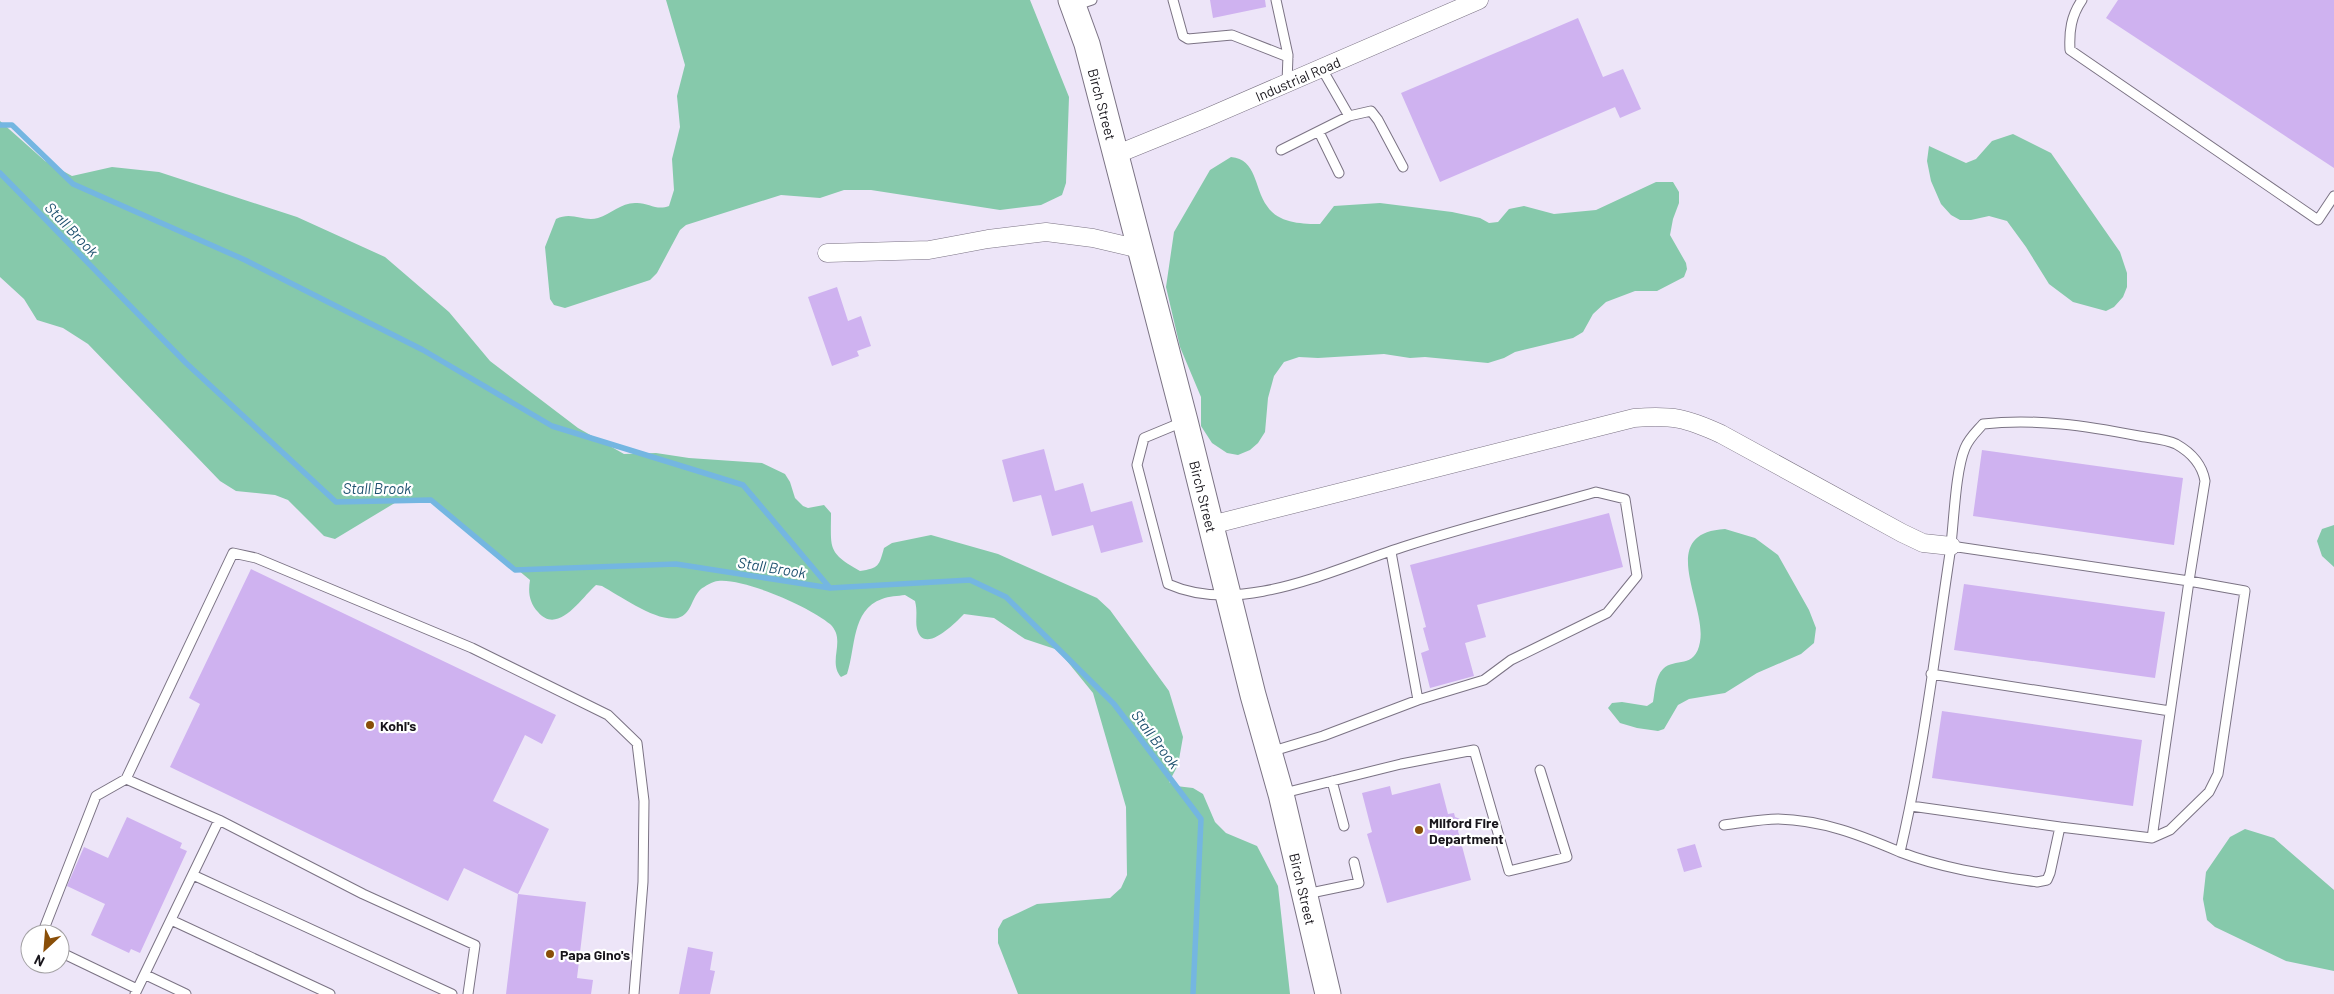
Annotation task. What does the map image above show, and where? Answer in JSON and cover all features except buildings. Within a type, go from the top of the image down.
[{"type":"street","name":"Industrial Road","points":[[1115,155],[1322,69],[1479,0]]},
{"type":"street","name":"Birch Street","points":[[1079,2],[1087,44],[1115,155],[1185,421],[1253,695],[1281,794],[1328,994]]},
{"type":"street","points":[[827,253],[929,250],[988,239],[1046,232],[1093,238],[1140,248]]},
{"type":"street","points":[[1211,524],[1634,418],[1675,416],[1695,422],[1721,434],[1902,534],[1923,543],[1951,546]]},
{"type":"lane","points":[[1173,0],[1182,36],[1188,39],[1232,34],[1288,57]]},
{"type":"lane","points":[[1276,0],[1288,57],[1287,83]]},
{"type":"lane","points":[[2082,0],[2069,29],[2070,50],[2318,220],[2334,196]]},
{"type":"lane","points":[[1322,69],[1349,116]]},
{"type":"lane","points":[[1280,150],[1349,116],[1370,111],[1378,120],[1403,167]]},
{"type":"lane","points":[[1319,132],[1339,173]]},
{"type":"lane","points":[[1900,852],[1910,806],[1951,546],[1959,475],[1965,448],[1983,424],[2012,420],[2086,425],[2174,443],[2191,455],[2203,468],[2205,481],[2188,581],[2152,838]]},
{"type":"lane","points":[[1185,421],[1144,438],[1137,465],[1168,584],[1183,591],[1229,595],[1288,587],[1391,552],[1596,492],[1625,499],[1637,576],[1607,613],[1512,660],[1484,680],[1418,700],[1323,736],[1269,752]]},
{"type":"lane","points":[[1910,806],[2152,838],[2170,830],[2208,792],[2218,774],[2245,591],[1951,546]]},
{"type":"lane","points":[[1391,552],[1418,700]]},
{"type":"lane","points":[[46,924],[96,796],[126,779],[233,554],[256,558],[463,645],[608,715],[637,743],[644,801],[643,873],[634,994]]},
{"type":"lane","points":[[1931,674],[2170,711]]},
{"type":"lane","points":[[1281,794],[1401,764],[1474,750],[1509,871],[1567,857],[1540,770]]},
{"type":"lane","points":[[126,779],[218,820],[363,894],[475,945],[468,994]]},
{"type":"lane","points":[[1332,780],[1344,826]]},
{"type":"lane","points":[[1724,825],[1776,819],[1819,822],[1844,829],[1926,862],[1968,872],[2037,882],[2047,880],[2050,873],[2060,827]]},
{"type":"lane","points":[[70,957],[136,991],[146,975],[218,820]]},
{"type":"lane","points":[[1306,894],[1358,883],[1354,862]]},
{"type":"lane","points":[[193,875],[452,994]]},
{"type":"lane","points":[[171,920],[330,994]]},
{"type":"lane","points":[[146,975],[186,994]]},
{"type":"green space","points":[[666,0],[1030,0],[1069,97],[1066,183],[1062,195],[1041,205],[1000,210],[871,190],[844,190],[820,198],[781,195],[686,225],[680,230],[657,273],[650,280],[565,308],[554,305],[550,299],[545,247],[556,219],[567,216],[587,219],[598,218],[630,203],[640,203],[660,208],[669,206],[674,190],[672,159],[680,127],[677,96],[685,65]]},
{"type":"green space","points":[[0,121],[45,161],[72,176],[112,167],[159,172],[297,217],[385,257],[449,312],[490,361],[578,428],[624,454],[656,453],[689,458],[762,463],[785,474],[790,482],[795,498],[803,506],[808,508],[824,505],[831,513],[831,542],[836,554],[860,571],[875,567],[881,559],[884,548],[892,543],[931,535],[998,554],[1097,598],[1110,610],[1169,691],[1183,737],[1178,765],[1169,782],[1176,786],[1193,788],[1203,794],[1215,822],[1226,833],[1257,846],[1278,886],[1290,994],[1018,994],[998,943],[998,929],[1003,920],[1037,904],[1110,898],[1121,888],[1127,875],[1126,807],[1093,693],[1058,650],[1025,639],[994,618],[964,614],[940,635],[926,639],[921,636],[917,629],[915,601],[905,595],[882,599],[872,604],[860,621],[856,631],[847,674],[841,677],[837,671],[836,664],[837,637],[835,630],[830,624],[793,602],[760,589],[729,581],[714,582],[701,589],[683,616],[670,618],[650,613],[602,586],[596,585],[569,612],[554,620],[546,618],[535,608],[529,593],[530,580],[441,506],[418,499],[403,498],[335,539],[324,536],[288,500],[275,495],[236,491],[220,481],[88,344],[63,328],[37,320],[24,299],[0,277]]},
{"type":"green space","points":[[2013,134],[2051,153],[2120,252],[2127,273],[2127,287],[2123,297],[2114,307],[2106,311],[2073,302],[2049,284],[2007,221],[1989,216],[1971,220],[1960,220],[1951,215],[1941,204],[1931,181],[1927,161],[1929,146],[1966,163],[1976,159],[1992,141]]},
{"type":"green space","points":[[1231,157],[1246,163],[1254,176],[1263,199],[1272,212],[1284,219],[1306,224],[1320,224],[1334,206],[1380,203],[1452,212],[1480,218],[1489,223],[1498,222],[1509,209],[1524,206],[1554,214],[1596,210],[1656,182],[1673,182],[1679,192],[1679,203],[1670,235],[1686,263],[1687,269],[1684,277],[1657,291],[1635,291],[1606,302],[1593,314],[1583,332],[1573,338],[1515,352],[1488,363],[1425,357],[1410,358],[1384,354],[1318,358],[1299,357],[1284,362],[1274,376],[1268,398],[1265,432],[1258,443],[1250,450],[1238,455],[1227,453],[1212,443],[1201,426],[1201,397],[1180,347],[1166,287],[1174,232],[1210,170]]},
{"type":"green space","points":[[2334,525],[2334,567],[2322,556],[2317,541],[2322,529]]},
{"type":"green space","points":[[1725,529],[1755,538],[1778,555],[1809,610],[1816,628],[1814,643],[1801,654],[1757,673],[1725,693],[1689,699],[1678,705],[1664,729],[1658,731],[1620,723],[1608,708],[1612,703],[1622,702],[1647,706],[1653,702],[1660,672],[1668,666],[1689,660],[1697,651],[1700,642],[1700,626],[1689,573],[1688,556],[1693,543],[1704,533]]},
{"type":"green space","points":[[2245,829],[2274,838],[2334,890],[2334,971],[2286,961],[2215,927],[2207,920],[2203,899],[2206,872],[2230,837]]},
{"type":"waterway","name":"Stall Brook","points":[[0,125],[12,125],[73,184],[245,260],[423,350],[552,426],[743,485],[830,588]]},
{"type":"waterway","name":"Stall Brook","points":[[0,173],[186,363],[336,502],[431,500],[515,570],[676,564],[830,588],[970,580],[1006,597],[1114,704],[1201,819],[1193,994]]},
{"type":"place","name":"Kohl's","points":[[370,725]]},
{"type":"place","name":"Milford Fire Department","points":[[1419,830]]},
{"type":"place","name":"Papa Gino's","points":[[550,954]]}]
